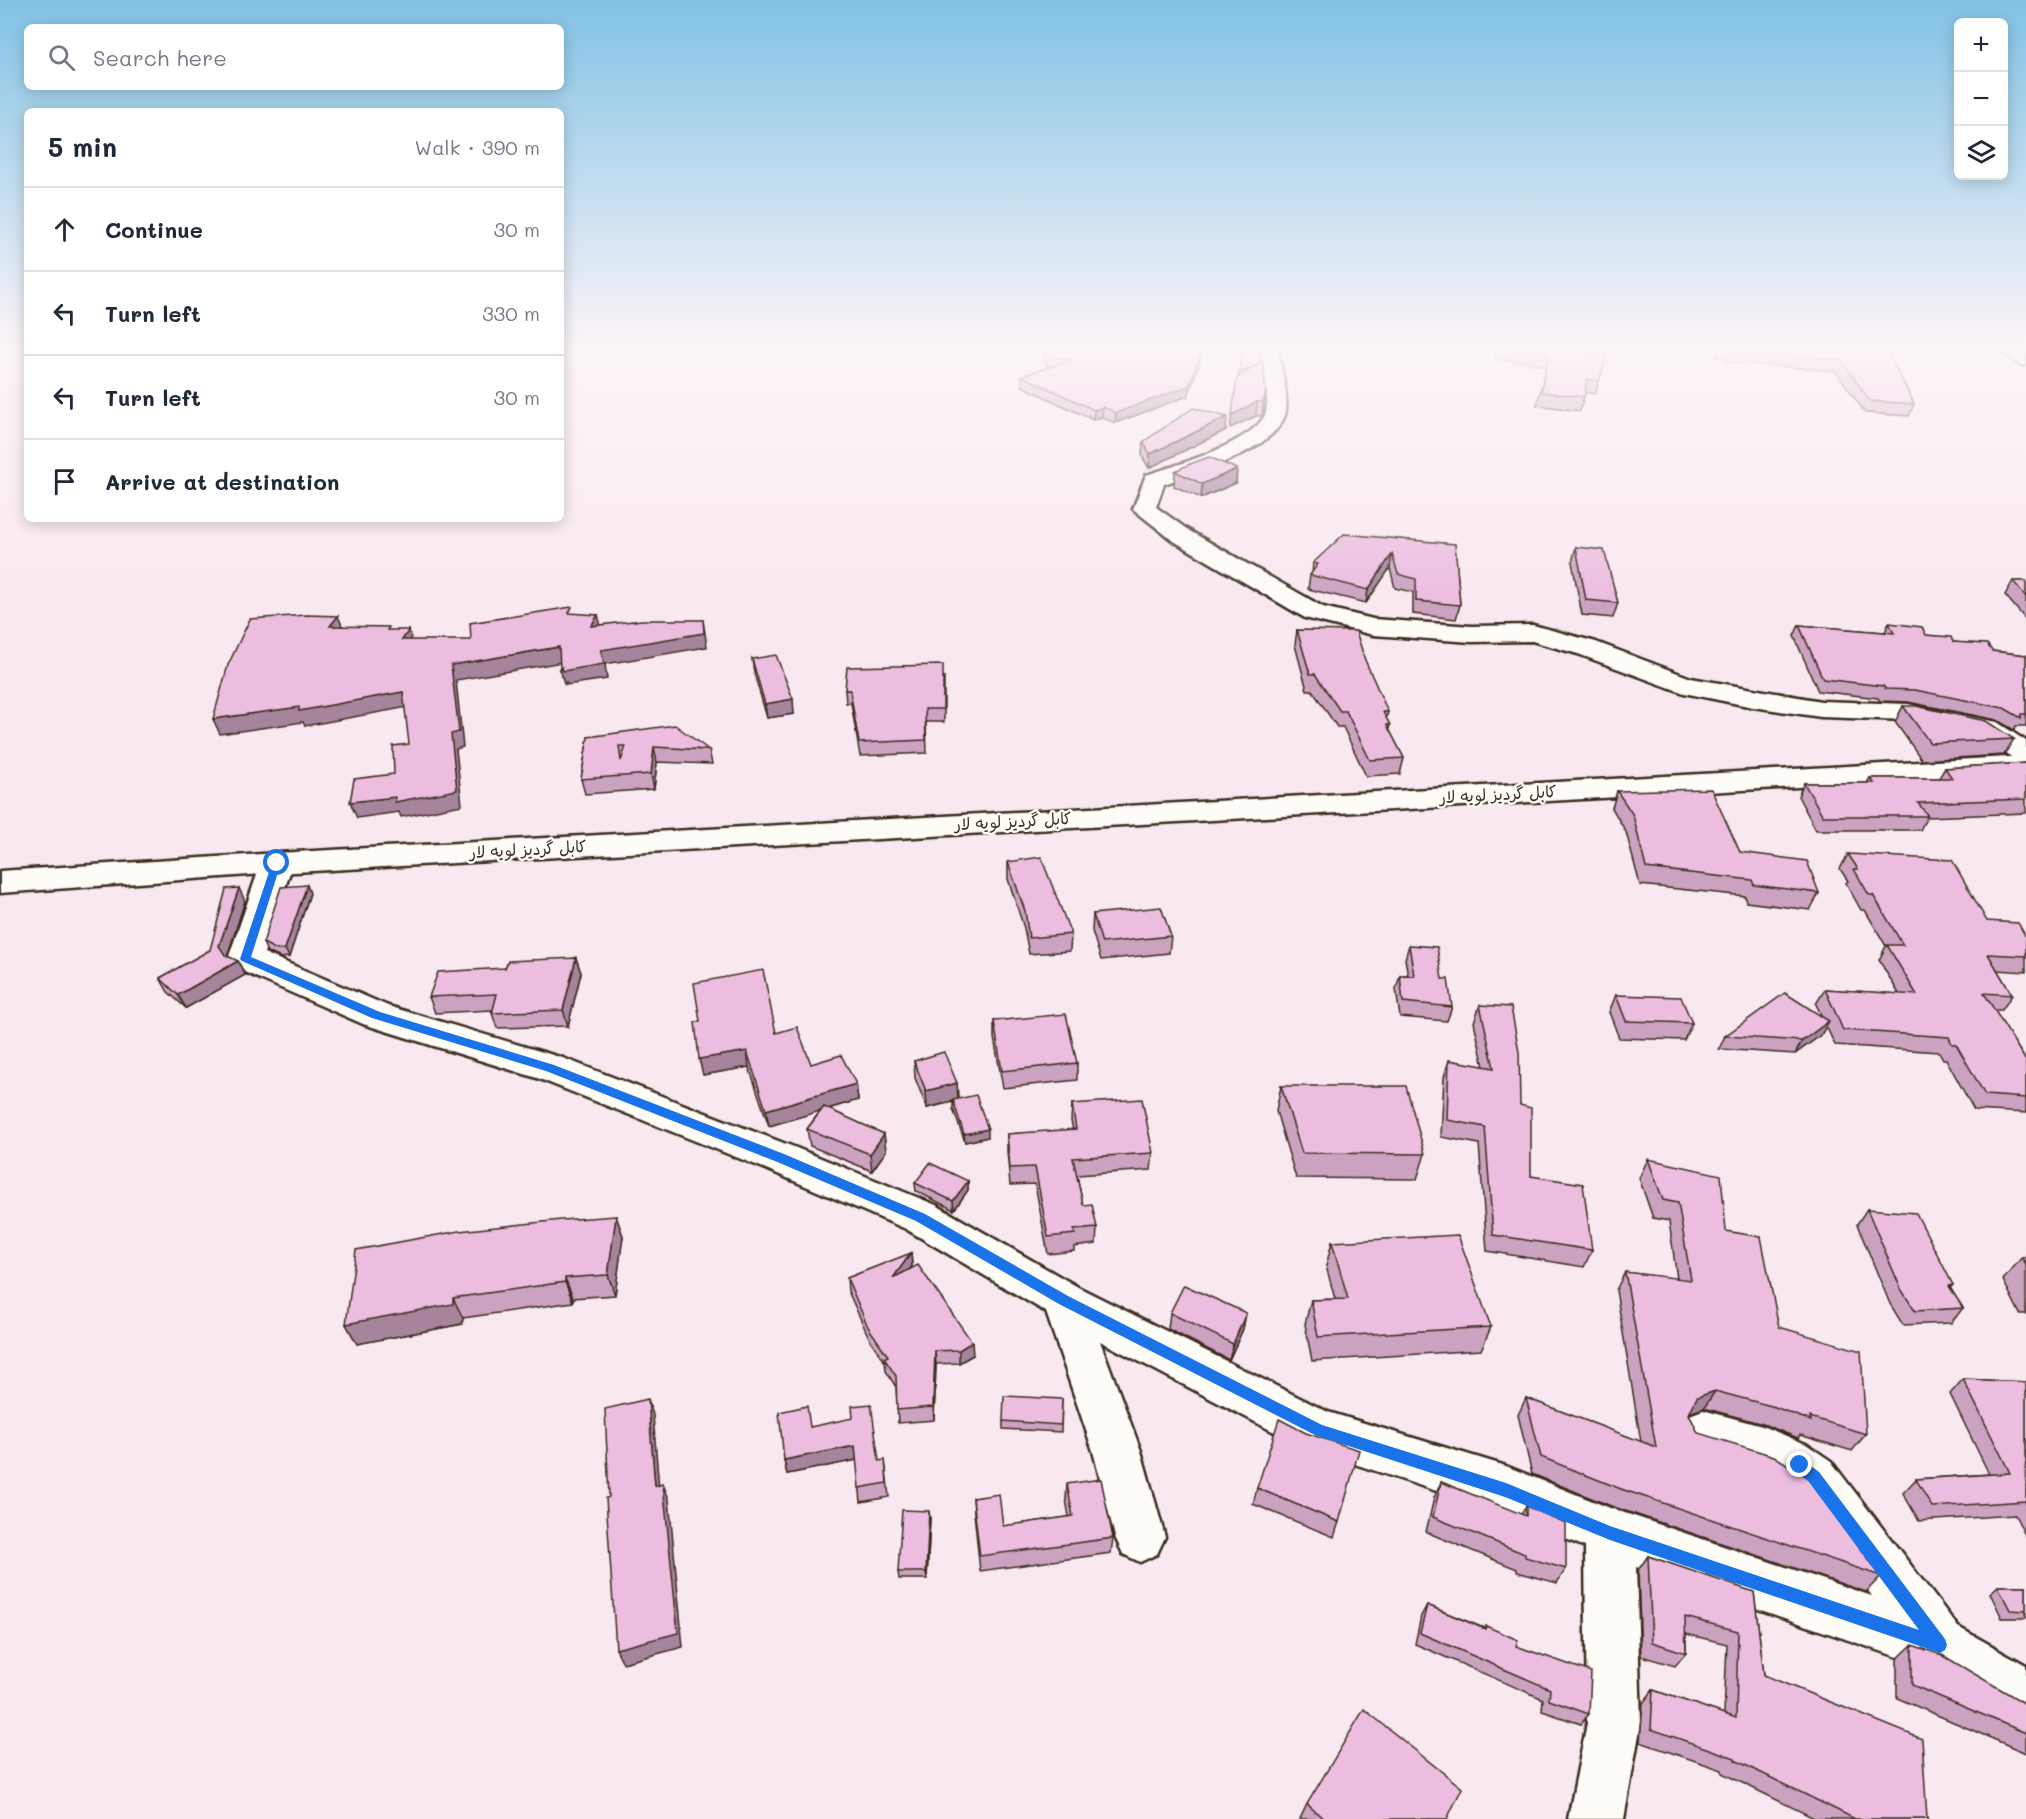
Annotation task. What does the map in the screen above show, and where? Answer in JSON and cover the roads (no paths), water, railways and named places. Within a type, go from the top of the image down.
[{"type":"main road","points":[[1262,431],[1249,441],[1202,464],[1154,480],[1144,509],[1180,535],[1314,613],[1373,627],[1472,634],[1533,633],[1587,648],[1684,685],[1742,697],[1821,709],[1908,712],[1988,728],[2026,754]]},
{"type":"main road","name":"کابل گردیز لویه لار","points":[[0,882],[277,863],[2026,765]]},
{"type":"main road","points":[[277,863],[245,959],[376,1015],[550,1068],[780,1158],[921,1217],[1063,1300],[1319,1431],[1506,1490],[1610,1533],[1940,1645],[2026,1695]]},
{"type":"main road","points":[[1063,1300],[1117,1450],[1140,1537]]},
{"type":"main road","points":[[1703,1432],[1783,1457],[1800,1465],[1814,1477],[1940,1645]]},
{"type":"main road","points":[[1596,1819],[1614,1723],[1610,1533]]}]
